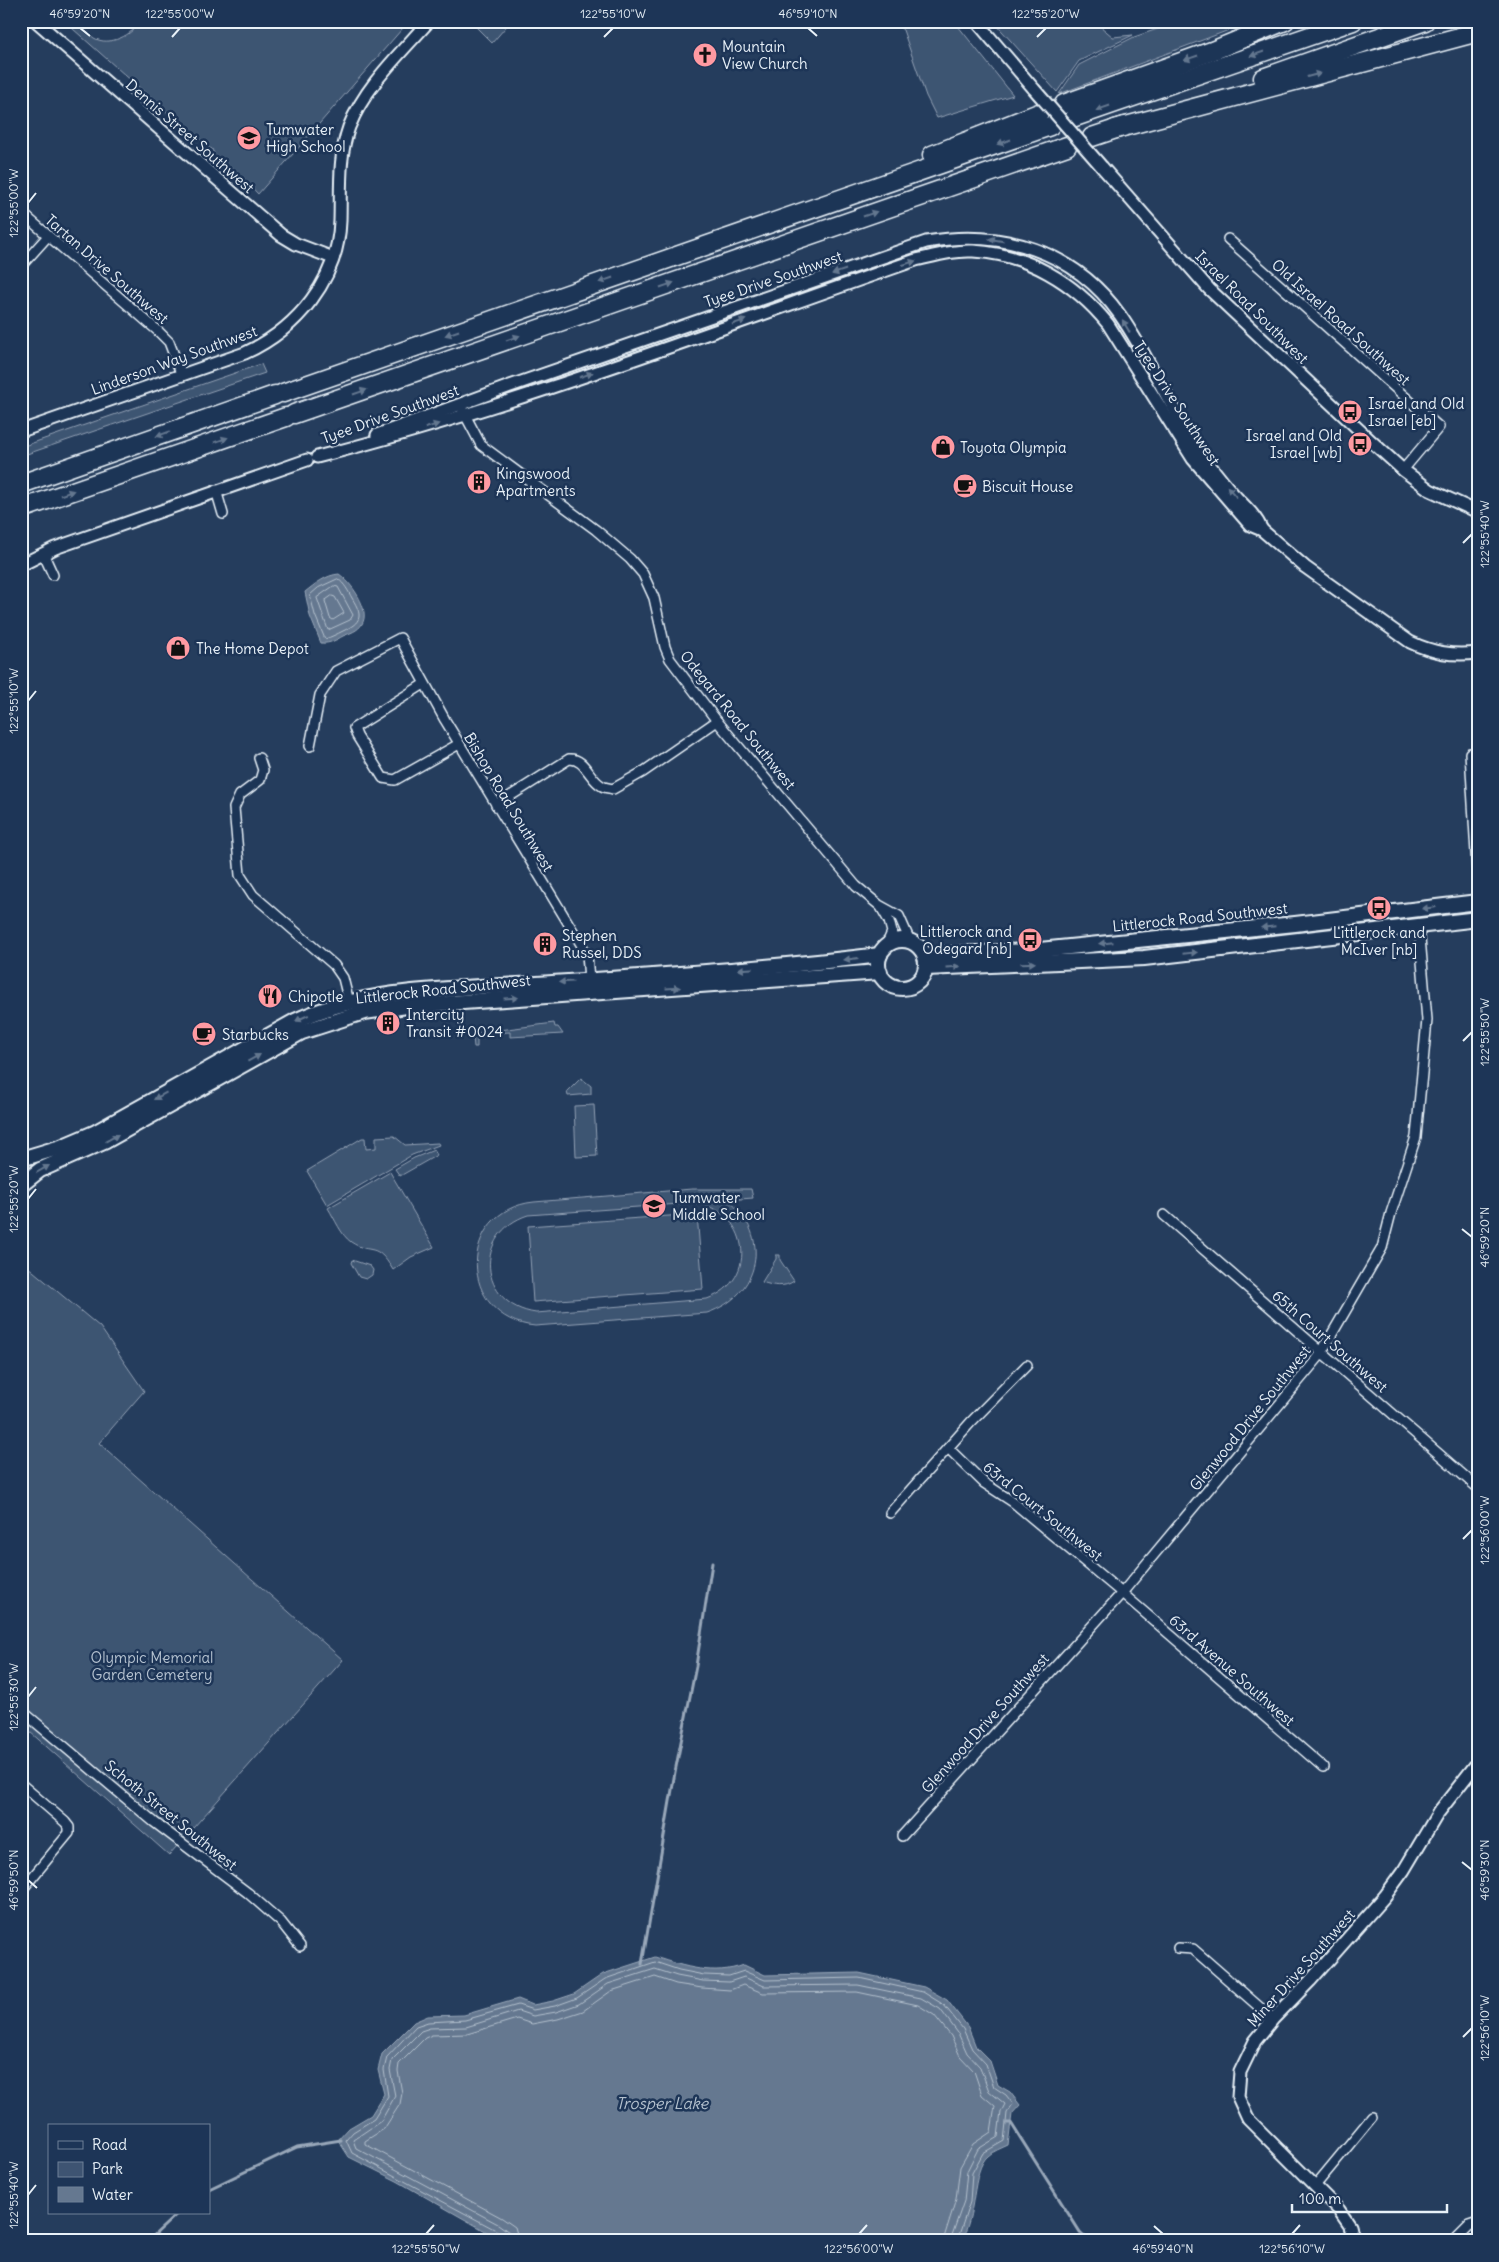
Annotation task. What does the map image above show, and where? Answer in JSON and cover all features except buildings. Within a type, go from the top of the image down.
[{"type":"highway","points":[[1064,104],[1212,51],[1286,21]]},
{"type":"highway","points":[[1075,117],[1353,21]]},
{"type":"highway","points":[[1092,137],[1425,21]]},
{"type":"highway","points":[[1115,129],[1478,32]]},
{"type":"highway","points":[[21,484],[718,241],[807,200],[1045,120]]},
{"type":"highway","points":[[21,509],[1066,146]]},
{"type":"main road","name":"Littlerock Road Southwest","points":[[926,962],[1303,923],[1478,902]]},
{"type":"main road","points":[[926,962],[1144,958],[1478,919]]},
{"type":"main road","name":"Littlerock Road Southwest","points":[[21,1160],[61,1147],[94,1133],[295,1021],[320,1010],[349,1002],[417,992],[794,966],[883,951],[893,942],[910,941]]},
{"type":"main road","points":[[883,951],[880,972],[889,985],[904,988],[919,982],[926,962],[919,947],[910,941]]},
{"type":"main road","name":"Littlerock Road Southwest","points":[[21,1185],[40,1170],[106,1142],[295,1035],[345,1016],[407,1006],[880,972]]},
{"type":"street","points":[[21,25],[25,21]]},
{"type":"street","name":"Dennis Street Southwest","points":[[36,21],[281,235],[296,244],[333,258]]},
{"type":"street","name":"Linderson Way Southwest","points":[[21,431],[246,353],[279,334],[307,306],[322,282],[333,258],[340,222],[340,166],[349,127],[369,92],[429,21]]},
{"type":"street","name":"Israel Road Southwest","points":[[976,21],[1209,289],[1403,470],[1430,490],[1478,512]]},
{"type":"street","name":"Tartan Drive Southwest","points":[[21,212],[169,342],[182,376]]},
{"type":"street","points":[[21,266],[48,236]]},
{"type":"street","name":"Tyee Drive Southwest","points":[[1262,530],[1257,519],[1232,493],[1199,450],[1120,315],[1103,294],[1082,274],[1058,259],[1038,250],[994,239],[967,237],[926,242],[461,404],[317,457],[465,416],[916,260],[947,253],[971,251],[994,253],[1014,258],[1052,275],[1094,306],[1108,324],[1193,459],[1250,525],[1262,530],[1305,567],[1410,642],[1428,650],[1446,654],[1478,653]]},
{"type":"street","name":"Old Israel Road Southwest","points":[[1228,239],[1439,427],[1403,470]]},
{"type":"street","name":"Odegard Road Southwest","points":[[461,404],[480,445],[596,530],[630,559],[643,574],[654,598],[667,655],[718,721],[856,886],[880,905],[899,916],[910,941]]},
{"type":"street","name":"Tyee Drive Southwest","points":[[21,565],[43,553],[216,490],[307,460]]},
{"type":"street","points":[[216,490],[223,514]]},
{"type":"street","points":[[43,553],[53,575]]},
{"type":"street","name":"Bishop Road Southwest","points":[[310,746],[320,694],[336,671],[400,638],[459,744],[587,954],[589,980]]},
{"type":"street","points":[[424,684],[354,728],[357,736],[383,778],[395,780],[459,744]]},
{"type":"street","points":[[496,805],[569,759],[575,759],[582,764],[590,776],[602,786],[613,789],[643,772],[718,721]]},
{"type":"street","points":[[1470,753],[1478,887]]},
{"type":"street","points":[[259,758],[263,770],[260,780],[240,795],[234,808],[240,875],[253,895],[334,965],[343,978],[349,1002]]},
{"type":"street","points":[[880,905],[889,921],[892,932],[883,951]]},
{"type":"street","name":"Glenwood Drive Southwest","points":[[902,1836],[1122,1594],[1322,1352],[1382,1248],[1391,1213],[1416,1137],[1426,1020],[1419,926]]},
{"type":"street","name":"65th Court Southwest","points":[[1164,1216],[1478,1488]]},
{"type":"street","points":[[890,1513],[949,1449],[971,1422],[1027,1365]]},
{"type":"street","name":"63rd Court Southwest","points":[[949,1449],[984,1483],[1013,1502],[1122,1594]]},
{"type":"street","name":"63rd Avenue Southwest","points":[[1122,1594],[1323,1766]]},
{"type":"street","name":"Schoth Street Southwest","points":[[21,1710],[154,1822],[248,1893],[281,1922],[300,1946]]},
{"type":"street","name":"Miner Drive Southwest","points":[[1354,2241],[1346,2218],[1248,2119],[1238,2097],[1240,2072],[1255,2041],[1273,2018],[1310,1981],[1384,1896],[1404,1870],[1438,1813],[1478,1762]]},
{"type":"street","points":[[21,1784],[65,1822],[69,1832],[21,1891]]},
{"type":"street","points":[[1178,1948],[1193,1949],[1273,2018]]},
{"type":"street","points":[[1315,2186],[1372,2117]]},
{"type":"street","points":[[1454,2241],[1470,2226],[1478,2223]]},
{"type":"green space","name":"Tumwater High School","points":[[64,21],[76,21],[94,38],[107,41],[126,35],[140,21],[409,21],[258,194],[243,178],[223,164],[224,161],[215,156],[212,149],[203,146],[203,141],[193,137],[192,132],[187,130]]},
{"type":"green space","points":[[470,21],[511,21],[492,43]]},
{"type":"green space","points":[[892,21],[954,21],[1013,95],[937,118],[926,96],[903,30]]},
{"type":"green space","points":[[993,21],[1094,21],[1113,37],[1133,35],[1079,61],[1057,92]]},
{"type":"green space","points":[[1181,21],[1253,21],[1059,94],[1079,65],[1134,37]]},
{"type":"green space","points":[[261,364],[265,373],[21,456],[21,447]]},
{"type":"green space","points":[[554,1023],[555,1027],[558,1027],[563,1034],[510,1037],[510,1032],[477,1034],[477,1047],[474,1047],[473,1037],[476,1033]]},
{"type":"green space","points":[[581,1078],[591,1086],[591,1094],[568,1096],[567,1092]]},
{"type":"green space","points":[[594,1105],[597,1156],[576,1157],[574,1106]]},
{"type":"green space","points":[[394,1136],[405,1145],[438,1143],[439,1145],[412,1155],[327,1205],[307,1171],[362,1138],[365,1138],[366,1149],[376,1148],[376,1137]]},
{"type":"green space","points":[[434,1150],[437,1155],[400,1176],[395,1169],[414,1158]]},
{"type":"green space","points":[[390,1172],[434,1247],[411,1257],[393,1270],[382,1255],[373,1250],[358,1246],[347,1239],[328,1208]]},
{"type":"green space","points":[[692,1189],[751,1189],[753,1198],[728,1200],[742,1214],[751,1230],[755,1247],[754,1263],[749,1279],[739,1293],[725,1304],[707,1313],[535,1326],[510,1319],[491,1305],[480,1286],[476,1264],[480,1243],[490,1224],[508,1209],[534,1202]],"holes":[[[693,1203],[712,1208],[726,1217],[736,1231],[741,1246],[741,1262],[735,1277],[724,1290],[707,1299],[536,1313],[517,1307],[503,1297],[493,1283],[490,1268],[491,1252],[498,1237],[510,1224],[528,1215]]]},
{"type":"green space","points":[[697,1214],[703,1289],[533,1302],[528,1226]]},
{"type":"green space","points":[[776,1255],[780,1255],[780,1260],[794,1281],[786,1285],[770,1285],[762,1282],[776,1259]]},
{"type":"green space","points":[[352,1260],[370,1266],[373,1270],[372,1275],[366,1279],[359,1277],[351,1263]]},
{"type":"green space","name":"Olympic Memorial Garden Cemetery","points":[[21,1261],[100,1327],[144,1391],[99,1443],[343,1660],[169,1855],[21,1724]]},
{"type":"water","points":[[339,574],[349,583],[362,604],[364,618],[362,624],[354,632],[327,643],[321,643],[310,616],[305,592],[325,578]]},
{"type":"water","name":"Trosper Lake","points":[[655,1957],[688,1967],[711,1970],[722,1970],[744,1965],[765,1975],[859,1973],[924,1987],[947,2000],[968,2027],[976,2047],[990,2061],[998,2085],[1010,2092],[1020,2105],[1012,2114],[1008,2145],[990,2154],[979,2172],[969,2220],[960,2241],[503,2241],[397,2181],[349,2157],[338,2140],[349,2128],[371,2115],[384,2094],[378,2070],[382,2054],[414,2022],[428,2016],[464,2015],[518,1999],[533,2005],[553,2001],[574,1994],[603,1974]]},
{"type":"waterway","points":[[642,1964],[675,1772],[696,1666],[712,1563]]},
{"type":"waterway","points":[[1007,2123],[1011,2123],[1080,2232],[1089,2241]]},
{"type":"waterway","points":[[210,2189],[297,2147],[341,2140]]},
{"type":"waterway","points":[[148,2241],[177,2214]]},
{"type":"place","name":"Mountain View Church","points":[[705,55]]},
{"type":"place","name":"Tumwater High School","points":[[249,138]]},
{"type":"place","name":"Israel and Old Israel [eb]","points":[[1350,412]]},
{"type":"place","name":"Israel and Old Israel [wb]","points":[[1360,444]]},
{"type":"place","name":"Toyota Olympia","points":[[943,447]]},
{"type":"place","name":"Kingswood Apartments","points":[[479,482]]},
{"type":"place","name":"Biscuit House","points":[[965,486]]},
{"type":"place","name":"The Home Depot","points":[[178,648]]},
{"type":"place","name":"Littlerock and McIver [nb]","points":[[1379,908]]},
{"type":"place","name":"Littlerock and Odegard [nb]","points":[[1030,940]]},
{"type":"place","name":"Stephen Russel, DDS","points":[[545,944]]},
{"type":"place","name":"Chipotle","points":[[270,996]]},
{"type":"place","name":"Intercity Transit #0024","points":[[388,1023]]},
{"type":"place","name":"Starbucks","points":[[204,1034]]},
{"type":"place","name":"Tumwater Middle School","points":[[654,1206]]}]
